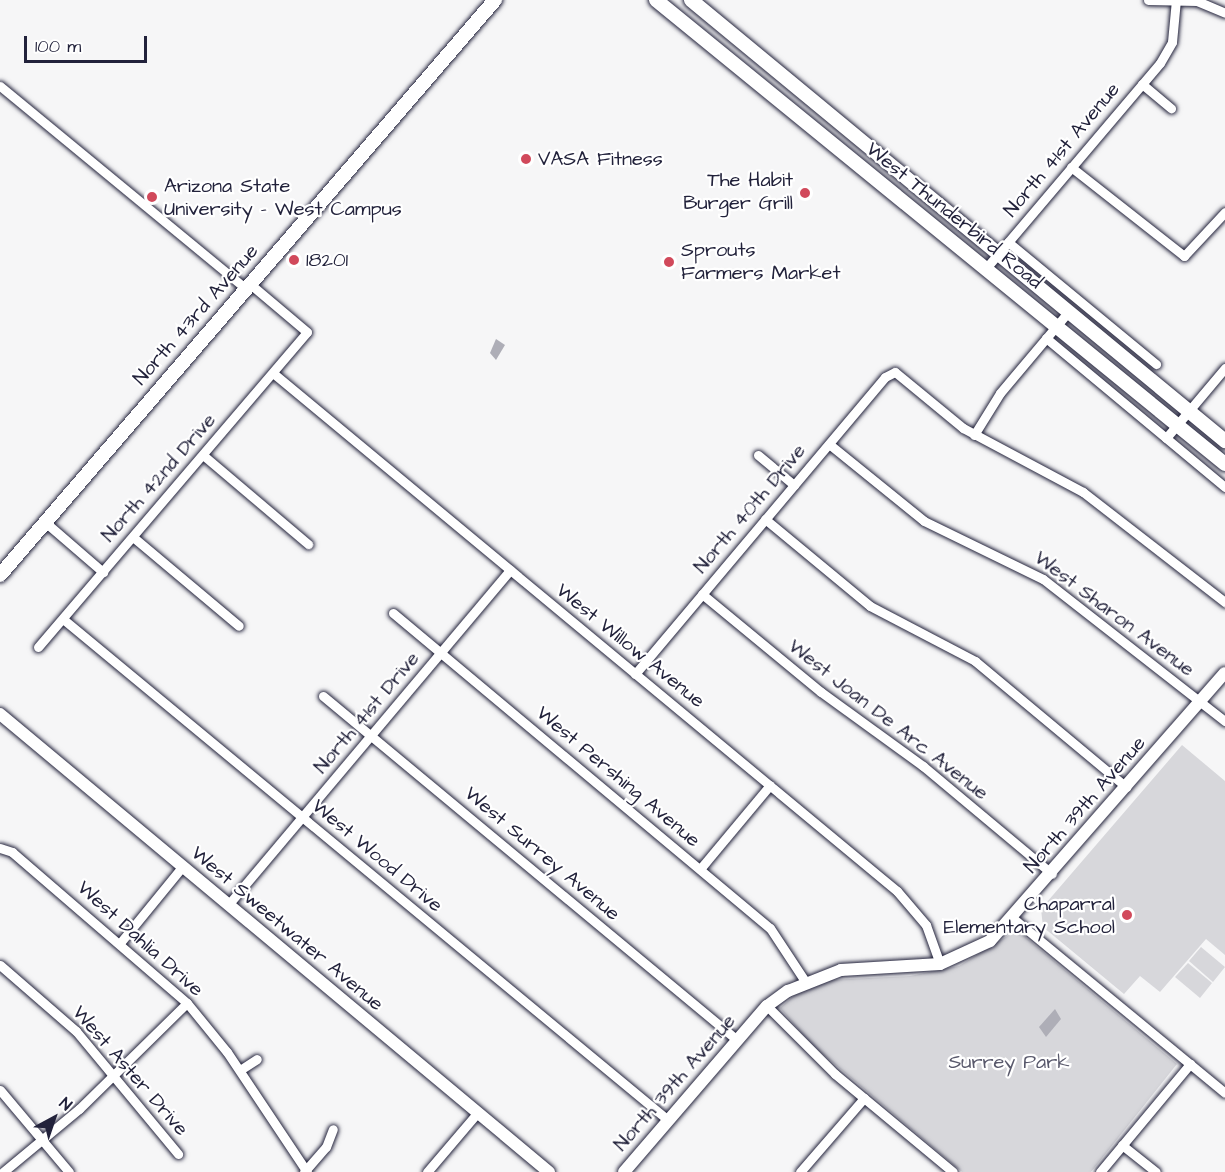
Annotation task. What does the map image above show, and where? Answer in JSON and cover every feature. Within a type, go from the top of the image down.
[{"type":"main road","name":"North 43rd Avenue","points":[[0,575],[495,0]]},
{"type":"main road","name":"West Thunderbird Road","points":[[656,0],[987,267],[1225,464]]},
{"type":"main road","name":"West Thunderbird Road","points":[[691,0],[1003,248],[1069,311],[1225,441]]},
{"type":"street","points":[[1148,0],[1207,3],[1225,13]]},
{"type":"street","name":"North 41st Avenue","points":[[987,267],[1142,84],[1172,42],[1176,1]]},
{"type":"street","name":"North 41st Avenue","points":[[1142,84],[1171,108]]},
{"type":"street","points":[[0,86],[247,286]]},
{"type":"street","points":[[1071,167],[1173,251],[1184,256],[1225,212]]},
{"type":"street","name":"West Thunderbird Road","points":[[1003,248],[1156,364]]},
{"type":"street","name":"North 42nd Drive","points":[[39,647],[307,332],[247,286]]},
{"type":"street","points":[[1069,311],[988,409],[974,435],[1083,492],[1225,602]]},
{"type":"street","points":[[1046,338],[1225,487]]},
{"type":"street","points":[[1138,368],[1139,351]]},
{"type":"street","points":[[1166,438],[1225,368]]},
{"type":"street","name":"North 40th Drive","points":[[635,674],[885,377],[895,372],[974,435]]},
{"type":"street","name":"West Willow Avenue","points":[[273,373],[908,900],[926,925],[940,964]]},
{"type":"street","name":"West Sharon Avenue","points":[[828,444],[924,521],[1043,579],[1225,721]]},
{"type":"street","points":[[203,455],[308,544]]},
{"type":"street","points":[[758,456],[794,485]]},
{"type":"street","points":[[765,519],[870,606],[975,661],[1126,787]]},
{"type":"street","points":[[45,522],[103,572]]},
{"type":"street","points":[[133,537],[239,626]]},
{"type":"street","name":"North 41st Drive","points":[[228,905],[510,570]]},
{"type":"street","name":"West Joan De Arc Avenue","points":[[702,594],[821,693],[923,766],[1052,874]]},
{"type":"street","name":"West Pershing Avenue","points":[[393,614],[770,928],[805,981]]},
{"type":"street","name":"West Wood Drive","points":[[63,619],[668,1120]]},
{"type":"street","name":"North 39th Avenue","points":[[624,1172],[766,1006],[805,981],[841,970],[940,964],[990,941],[1014,919],[1225,673]]},
{"type":"street","name":"West Surrey Avenue","points":[[323,696],[738,1040]]},
{"type":"street","name":"West Sweetwater Avenue","points":[[0,714],[549,1172]]},
{"type":"street","points":[[700,869],[770,785]]},
{"type":"street","name":"West Dahlia Drive","points":[[2,848],[120,943],[187,1003],[240,1070],[306,1171]]},
{"type":"street","points":[[120,943],[182,867]]},
{"type":"street","points":[[1014,919],[1225,1093]]},
{"type":"street","name":"West Aster Drive","points":[[0,965],[69,1024],[114,1074],[178,1154]]},
{"type":"street","points":[[3,1172],[45,1140],[187,1003]]},
{"type":"street","points":[[766,1006],[805,1047],[953,1172]]},
{"type":"street","points":[[240,1070],[257,1059]]},
{"type":"street","points":[[1100,1172],[1190,1064]]},
{"type":"street","points":[[0,1090],[45,1140],[69,1172]]},
{"type":"street","points":[[800,1172],[864,1098]]},
{"type":"street","points":[[427,1172],[478,1112]]},
{"type":"street","points":[[306,1171],[326,1147],[333,1129]]},
{"type":"street","points":[[1122,1145],[1156,1172]]},
{"type":"green space","name":"Chaparral Elementary School","points":[[1182,745],[1225,781],[1225,955],[1206,939],[1160,992],[1140,976],[1124,994],[1043,927],[1041,909]]},
{"type":"green space","name":"Surrey Park","points":[[1017,930],[1177,1064],[1091,1172],[962,1172],[811,1044],[780,1008],[797,993],[829,980],[910,976],[959,966]]},
{"type":"green space","points":[[1201,947],[1225,967],[1213,982],[1189,961]]},
{"type":"green space","points":[[1188,963],[1212,983],[1200,998],[1175,977]]},
{"type":"shaded area","points":[[496,339],[505,345],[496,360],[490,353]]},
{"type":"shaded area","points":[[1055,1009],[1061,1019],[1046,1037],[1039,1027]]},
{"type":"place","name":"VASA Fitness","points":[[526,159]]},
{"type":"place","name":"The Habit Burger Grill","points":[[805,193]]},
{"type":"place","name":"Arizona State University - West Campus","points":[[152,197]]},
{"type":"place","name":"18201","points":[[294,260]]},
{"type":"place","name":"Sprouts Farmers Market","points":[[669,262]]},
{"type":"place","name":"Chaparral Elementary School","points":[[1127,915]]}]
